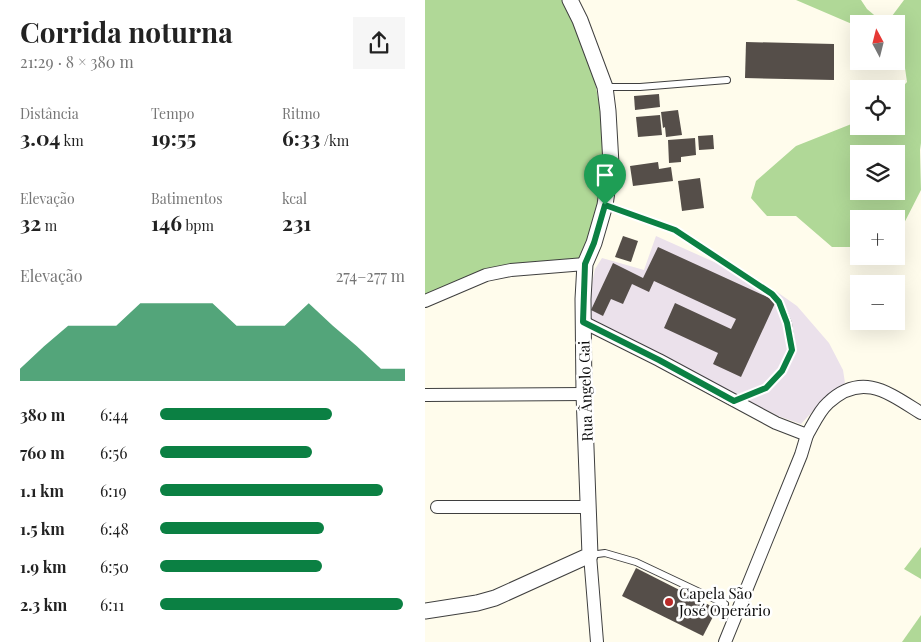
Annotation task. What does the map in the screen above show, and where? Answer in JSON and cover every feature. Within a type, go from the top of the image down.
[{"type":"street","name":"Rua Ângelo Gai","points":[[570,0],[580,20],[605,87],[611,164],[605,205],[594,243],[585,264],[583,322],[590,555],[597,642]]},
{"type":"street","points":[[425,301],[486,275],[585,264]]},
{"type":"street","points":[[583,322],[659,360],[776,423],[807,435]]},
{"type":"street","points":[[725,642],[801,455],[807,435],[827,403],[847,389],[867,386],[891,395],[921,413]]},
{"type":"street","points":[[425,395],[584,394]]},
{"type":"street","points":[[437,507],[589,507]]},
{"type":"street","points":[[425,611],[477,603],[495,598],[590,555]]},
{"type":"lane","points":[[605,87],[640,87],[727,80]]},
{"type":"lane","points":[[605,205],[675,230],[764,289],[779,302],[787,323],[792,350],[782,371],[766,388],[734,401]]},
{"type":"lane","points":[[590,555],[605,553],[636,562],[725,604]]},
{"type":"shaded area","points":[[656,236],[770,287],[797,306],[829,343],[843,370],[845,383],[823,400],[801,424],[778,416],[589,320],[592,283],[595,269],[602,258],[644,270]]},
{"type":"green space","points":[[425,0],[564,0],[591,62],[605,134],[602,192],[585,264],[485,269],[425,296]]},
{"type":"green space","points":[[796,0],[861,0],[874,15],[850,15],[850,23]]},
{"type":"green space","points":[[904,0],[921,0],[921,190],[905,221],[905,210],[850,210],[850,247],[832,247],[796,216],[767,216],[751,198],[756,181],[796,146],[850,125],[850,135],[905,135],[905,84],[907,82],[905,68],[905,15],[893,15]]},
{"type":"green space","points":[[921,547],[921,579],[904,569]]},
{"type":"green space","points":[[921,615],[921,642],[902,642]]},
{"type":"building","points":[[746,42],[834,44],[834,80],[745,78]]},
{"type":"building","points":[[659,94],[660,107],[635,110],[634,96]]},
{"type":"building","points":[[678,110],[682,135],[666,137],[661,112]]},
{"type":"building","points":[[660,115],[662,135],[638,137],[636,117]]},
{"type":"building","points":[[713,135],[714,149],[699,150],[698,136]]},
{"type":"building","points":[[695,138],[696,155],[681,157],[681,162],[669,163],[668,140]]},
{"type":"building","points":[[658,162],[659,169],[671,167],[673,181],[633,186],[630,166]]},
{"type":"building","points":[[700,178],[704,208],[682,211],[678,181]]},
{"type":"building","points":[[623,236],[638,241],[631,262],[615,257]]},
{"type":"building","points":[[658,247],[776,301],[741,377],[713,364],[718,353],[664,328],[675,303],[731,329],[736,319],[654,281],[649,292],[632,284],[623,304],[611,299],[603,316],[591,310],[613,263],[643,278]]},
{"type":"building","name":"Capela São José Operário","points":[[636,568],[717,609],[703,636],[622,596]]},
{"type":"place","name":"Capela São José Operário","points":[[669,602]]},
{"type":"route","points":[[605,205],[675,230],[772,294],[779,302],[787,323],[792,350],[782,371],[766,388],[734,401],[659,360],[583,322],[585,264],[594,243],[605,205]]}]
